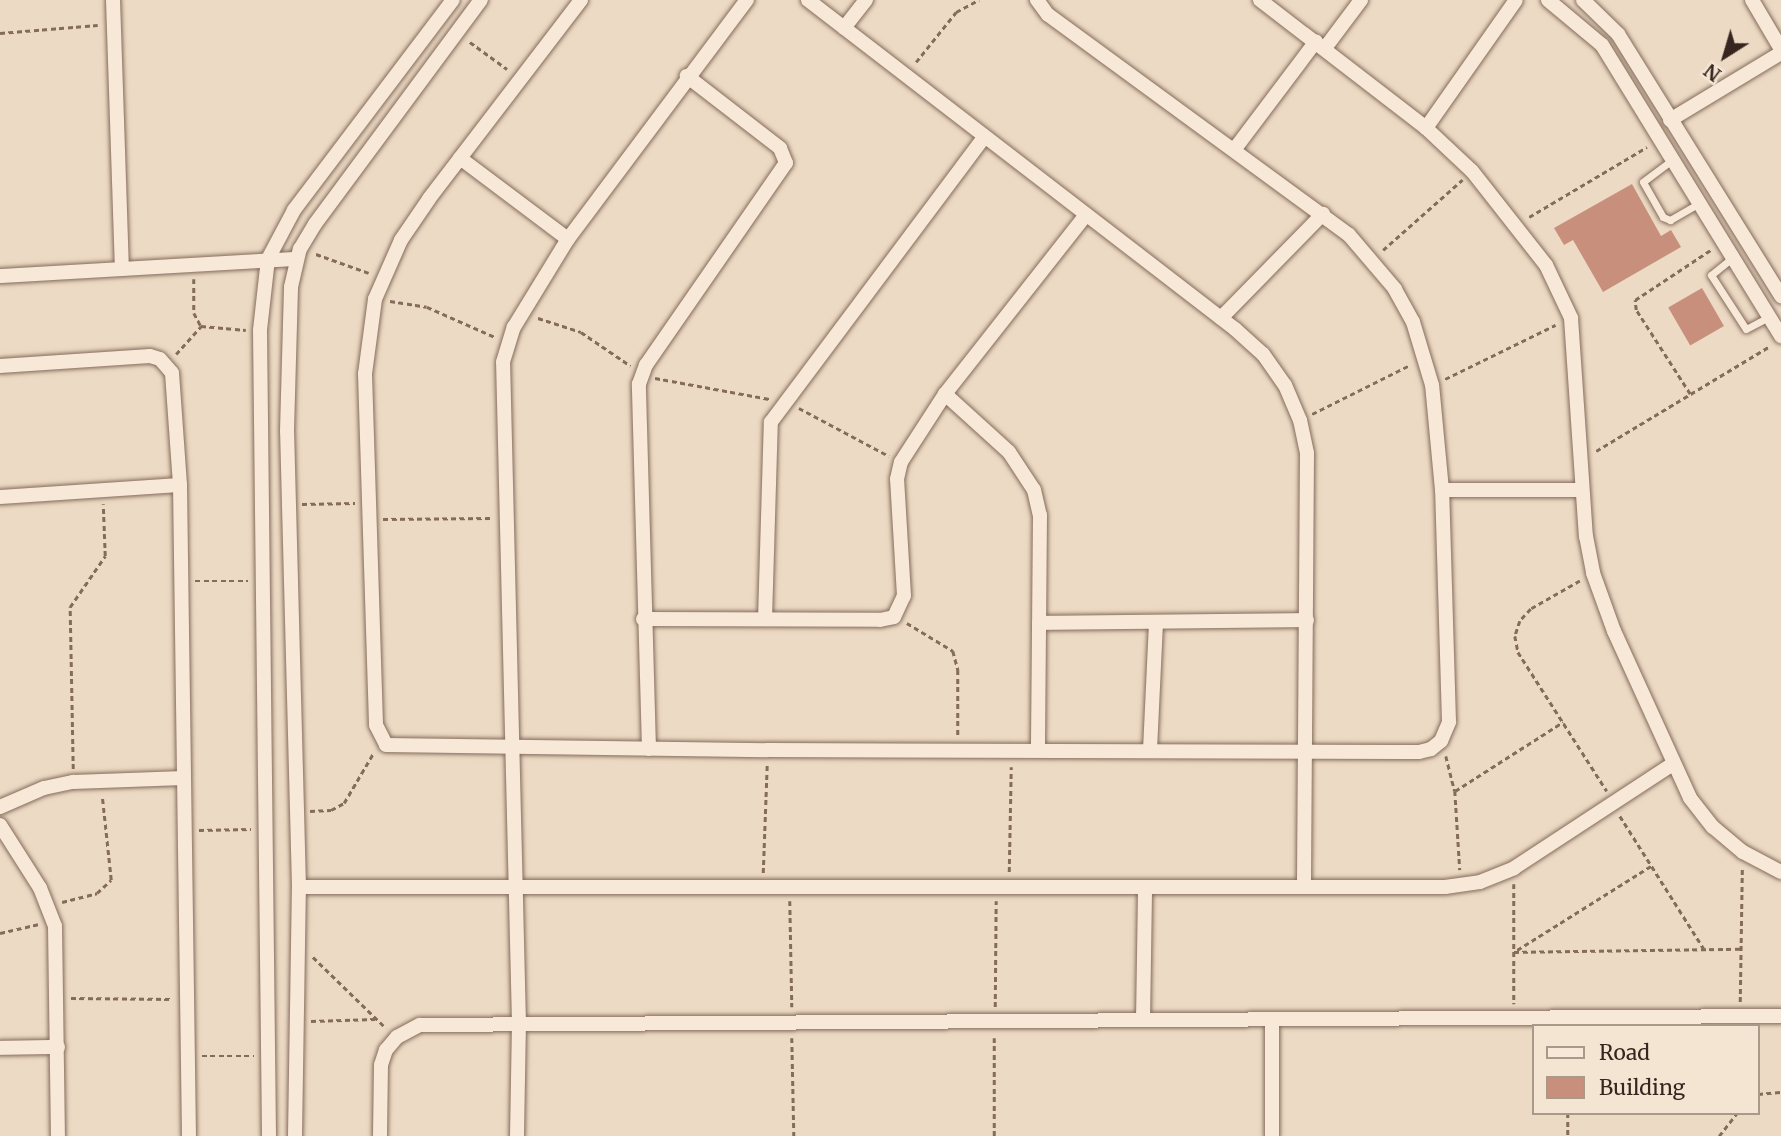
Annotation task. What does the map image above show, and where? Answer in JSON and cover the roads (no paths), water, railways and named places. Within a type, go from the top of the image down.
[{"type":"street","points":[[113,0],[122,269]]},
{"type":"street","points":[[269,1136],[268,829],[260,330],[268,259],[294,210],[453,0]]},
{"type":"street","points":[[295,1136],[294,1021],[299,887],[289,505],[291,287],[298,254],[481,0]]},
{"type":"street","points":[[580,0],[401,240],[374,299],[365,374],[376,725],[380,739],[401,748],[1419,752],[1441,741],[1449,722],[1442,491],[1432,385],[1413,322],[1372,259],[1323,214],[1048,15],[1037,0]]},
{"type":"street","points":[[517,1136],[519,1024],[501,382],[508,343],[568,239],[687,76],[747,0]]},
{"type":"street","points":[[807,0],[1221,318],[1263,354],[1285,386],[1300,420],[1307,453],[1304,887]]},
{"type":"street","points":[[844,29],[866,0]]},
{"type":"street","points":[[1260,0],[1426,128],[1472,171],[1517,224],[1561,292],[1571,318],[1576,349],[1580,490],[1593,573],[1673,764],[1690,798],[1713,827],[1743,852],[1781,872]]},
{"type":"street","points":[[1234,150],[1320,45],[1361,0]]},
{"type":"street","points":[[1426,128],[1516,0]]},
{"type":"street","points":[[1548,0],[1602,46],[1781,338]]},
{"type":"street","points":[[1583,0],[1618,34],[1781,296]]},
{"type":"street","points":[[1670,120],[1781,51],[1752,0]]},
{"type":"street","points":[[649,749],[637,398],[642,372],[786,163],[780,148],[687,76]]},
{"type":"street","points":[[765,619],[767,434],[784,402],[984,137]]},
{"type":"street","points":[[460,158],[568,239]]},
{"type":"street","points":[[1221,318],[1323,214]]},
{"type":"street","points":[[643,620],[880,620],[894,617],[904,596],[897,479],[901,462],[945,394],[1085,216]]},
{"type":"street","points":[[0,276],[268,259],[298,254]]},
{"type":"street","points":[[0,366],[150,356],[167,365],[173,382],[180,485],[189,1136]]},
{"type":"street","points":[[945,394],[1009,452],[1034,489],[1040,515],[1038,749]]},
{"type":"street","points":[[0,497],[180,485]]},
{"type":"street","points":[[1442,491],[1580,490]]},
{"type":"street","points":[[1039,623],[1307,620]]},
{"type":"street","points":[[1150,750],[1156,622]]},
{"type":"street","points":[[299,887],[1304,887],[1461,884],[1514,868],[1673,764]]},
{"type":"street","points":[[0,807],[44,788],[73,782],[184,778]]},
{"type":"street","points":[[0,825],[51,913],[57,998],[58,1136]]},
{"type":"street","points":[[1143,1020],[1145,887]]},
{"type":"street","points":[[380,1136],[381,1065],[397,1037],[420,1025],[1781,1016]]},
{"type":"street","points":[[1272,1019],[1272,1136]]},
{"type":"street","points":[[0,1048],[58,1047]]},
{"type":"lane","points":[[1672,160],[1646,175],[1643,182],[1663,217],[1670,219],[1699,203]]},
{"type":"lane","points":[[1732,258],[1711,275],[1746,329],[1769,317]]}]
